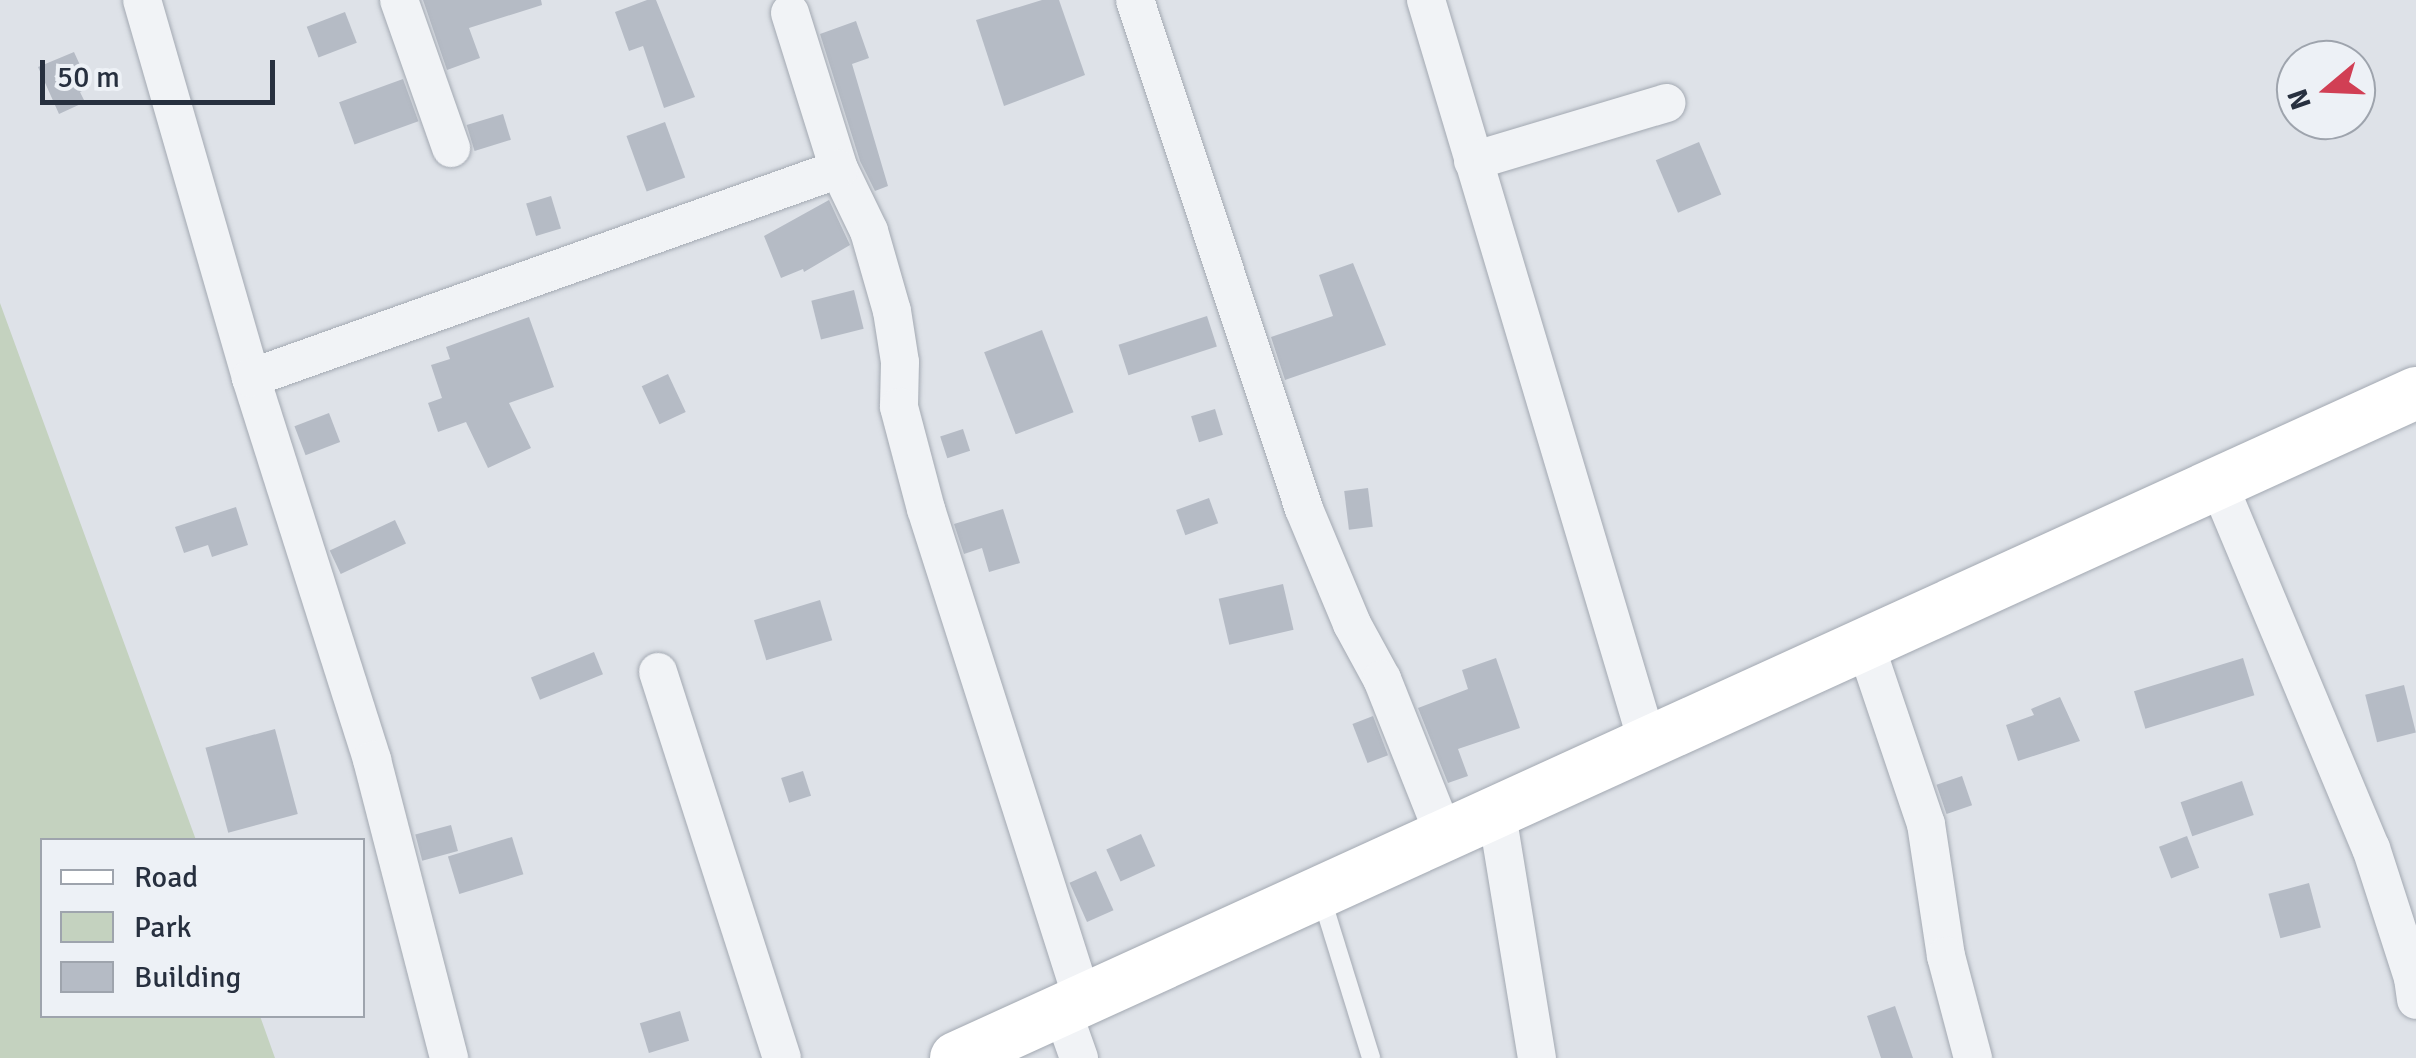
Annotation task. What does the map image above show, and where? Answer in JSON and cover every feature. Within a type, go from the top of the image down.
[{"type":"street","points":[[142,0],[251,378],[372,760],[449,1058]]},
{"type":"street","points":[[400,0],[451,148]]},
{"type":"street","points":[[1135,0],[1304,509],[1352,624],[1382,679],[1444,838]]},
{"type":"street","points":[[1426,0],[1648,740]]},
{"type":"street","points":[[790,13],[839,169],[870,231],[892,311],[900,362],[899,406],[1075,1023]]},
{"type":"street","points":[[1472,161],[1666,103]]},
{"type":"street","points":[[251,378],[839,169]]},
{"type":"street","points":[[956,1058],[1075,1023],[1321,894],[1648,740],[2416,394]]},
{"type":"street","points":[[2218,483],[2372,848],[2414,978],[2416,1000]]},
{"type":"street","points":[[1865,644],[1926,824],[1946,956],[1972,1058]]},
{"type":"street","points":[[658,672],[782,1058]]},
{"type":"street","points":[[1497,814],[1537,1058]]},
{"type":"lane","points":[[1321,894],[1371,1058]]},
{"type":"green space","points":[[0,303],[195,838],[40,838],[40,1018],[261,1018],[275,1058],[0,1058]]},
{"type":"building","points":[[423,0],[541,0],[542,5],[469,28],[480,58],[447,70]]},
{"type":"building","points":[[656,0],[695,97],[664,108],[643,46],[629,51],[615,12]]},
{"type":"building","points":[[1042,0],[1059,0],[1085,75],[1004,106],[976,20]]},
{"type":"building","points":[[345,12],[357,43],[319,58],[307,27]]},
{"type":"building","points":[[856,21],[869,58],[852,64],[888,186],[875,191],[860,161],[820,34]]},
{"type":"building","points":[[74,52],[90,87],[80,92],[85,102],[59,114],[38,67]]},
{"type":"building","points":[[403,79],[418,121],[354,145],[339,102]]},
{"type":"building","points":[[503,114],[511,140],[475,151],[467,125]]},
{"type":"building","points":[[665,122],[685,177],[647,191],[626,136]]},
{"type":"building","points":[[1699,142],[1721,194],[1678,213],[1656,160]]},
{"type":"building","points":[[551,196],[561,229],[536,236],[526,204]]},
{"type":"building","points":[[829,200],[850,245],[804,272],[803,269],[781,278],[764,236]]},
{"type":"building","points":[[1353,263],[1386,345],[1285,380],[1271,337],[1333,316],[1319,275]]},
{"type":"building","points":[[854,290],[864,329],[821,339],[811,301]]},
{"type":"building","points":[[1207,316],[1217,346],[1128,375],[1119,345]]},
{"type":"building","points":[[529,317],[554,387],[509,403],[531,448],[488,468],[466,422],[438,432],[428,403],[442,398],[431,365],[450,359],[446,347]]},
{"type":"building","points":[[1042,330],[1074,412],[1016,434],[984,352]]},
{"type":"building","points":[[668,374],[686,412],[659,424],[642,386]]},
{"type":"building","points":[[1215,409],[1223,435],[1199,442],[1191,416]]},
{"type":"building","points":[[329,413],[340,442],[306,455],[294,426]]},
{"type":"building","points":[[963,429],[970,451],[947,458],[940,436]]},
{"type":"building","points":[[1368,488],[1373,527],[1349,530],[1344,491]]},
{"type":"building","points":[[1209,498],[1218,523],[1185,535],[1176,510]]},
{"type":"building","points":[[236,507],[248,545],[212,557],[208,545],[184,553],[175,527]]},
{"type":"building","points":[[1003,509],[1020,563],[989,572],[982,548],[964,554],[954,524]]},
{"type":"building","points":[[395,520],[406,544],[341,574],[330,550]]},
{"type":"building","points":[[1283,584],[1294,630],[1229,645],[1219,599]]},
{"type":"building","points":[[820,600],[832,640],[766,660],[754,620]]},
{"type":"building","points":[[594,652],[603,674],[540,700],[531,677]]},
{"type":"building","points":[[1496,658],[1520,728],[1458,749],[1468,776],[1448,783],[1418,708],[1468,689],[1462,670]]},
{"type":"building","points":[[2243,658],[2254,695],[2145,729],[2134,691]]},
{"type":"building","points":[[2404,685],[2416,733],[2377,742],[2365,695]]},
{"type":"building","points":[[2060,697],[2080,741],[2018,761],[2006,725],[2034,715],[2031,709]]},
{"type":"building","points":[[1373,716],[1388,755],[1368,763],[1352,724]]},
{"type":"building","points":[[275,729],[298,814],[228,833],[205,748]]},
{"type":"building","points":[[803,771],[811,796],[789,803],[781,778]]},
{"type":"building","points":[[1962,776],[1972,805],[1947,814],[1936,785]]},
{"type":"building","points":[[2242,781],[2254,815],[2192,836],[2181,802]]},
{"type":"building","points":[[451,825],[458,851],[422,861],[415,835]]},
{"type":"building","points":[[1141,834],[1155,866],[1121,881],[1106,849]]},
{"type":"building","points":[[2187,836],[2199,868],[2171,878],[2159,847]]},
{"type":"building","points":[[512,837],[523,874],[459,894],[448,857]]},
{"type":"building","points":[[1096,871],[1113,910],[1087,922],[1070,883]]},
{"type":"building","points":[[2309,883],[2321,927],[2280,938],[2268,894]]},
{"type":"building","points":[[1895,1006],[1913,1058],[1881,1058],[1867,1016]]},
{"type":"building","points":[[680,1011],[689,1041],[649,1053],[640,1023]]}]
